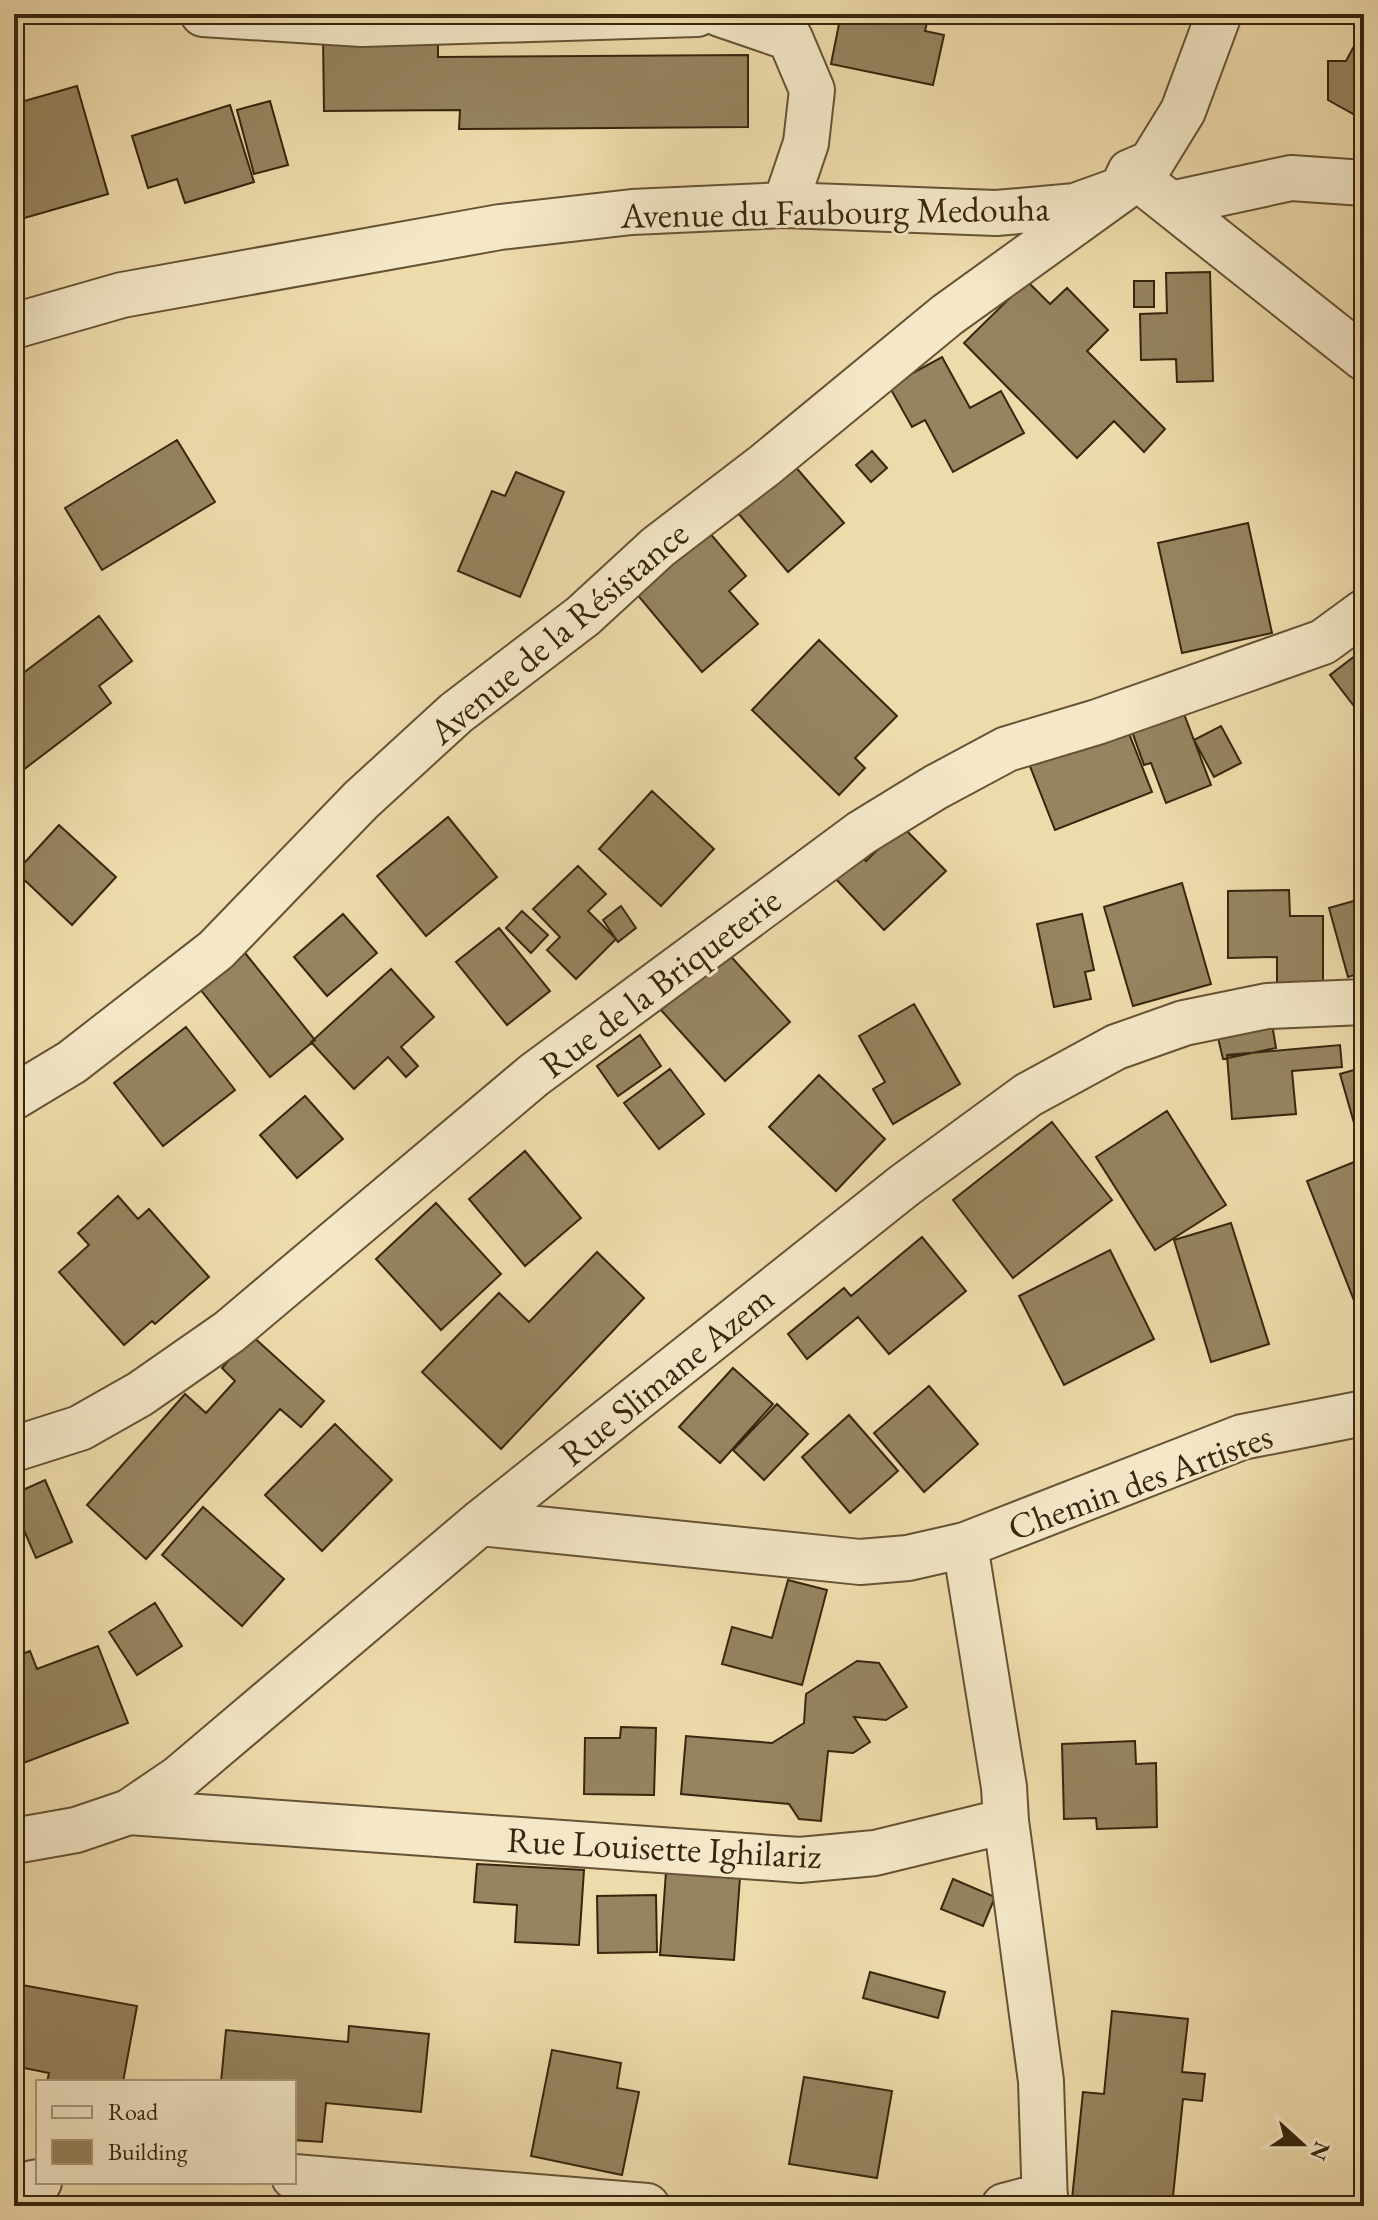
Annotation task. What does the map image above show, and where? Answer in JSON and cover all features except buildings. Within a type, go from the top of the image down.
[{"type":"street","points":[[203,14],[362,24],[697,14]]},
{"type":"street","points":[[720,14],[790,38],[812,90],[806,143],[785,205]]},
{"type":"street","name":"Avenue du Faubourg Medouha","points":[[14,326],[122,295],[500,227],[632,212],[785,205],[996,213],[1075,206],[1126,181],[1151,163],[1183,111],[1219,14]]},
{"type":"street","points":[[1171,204],[1291,178],[1364,183]]},
{"type":"street","points":[[1126,181],[1171,204],[1364,358]]},
{"type":"street","name":"Avenue de la Résistance","points":[[14,1097],[72,1062],[216,950],[361,800],[456,713],[583,616],[658,547],[765,465],[947,315],[1126,181]]},
{"type":"street","name":"Rue de la Briqueterie","points":[[14,1449],[80,1428],[140,1394],[229,1332],[534,1075],[861,833],[936,787],[1007,749],[1097,722],[1323,642],[1364,612]]},
{"type":"street","name":"Rue Slimane Azem","points":[[14,1841],[76,1830],[129,1812],[179,1778],[480,1523],[905,1185],[1028,1095],[1116,1047],[1184,1023],[1267,1006],[1364,1002]]},
{"type":"street","name":"Chemin des Artistes","points":[[965,1545],[1242,1437],[1364,1413]]},
{"type":"street","points":[[480,1523],[860,1562],[908,1558],[965,1545],[1004,1787],[1041,2081],[1031,2202]]},
{"type":"street","name":"Rue Louisette Ighilariz","points":[[129,1812],[800,1860],[875,1853],[1006,1821]]},
{"type":"street","points":[[296,2177],[647,2206]]},
{"type":"street","points":[[14,2194],[36,2182]]}]
